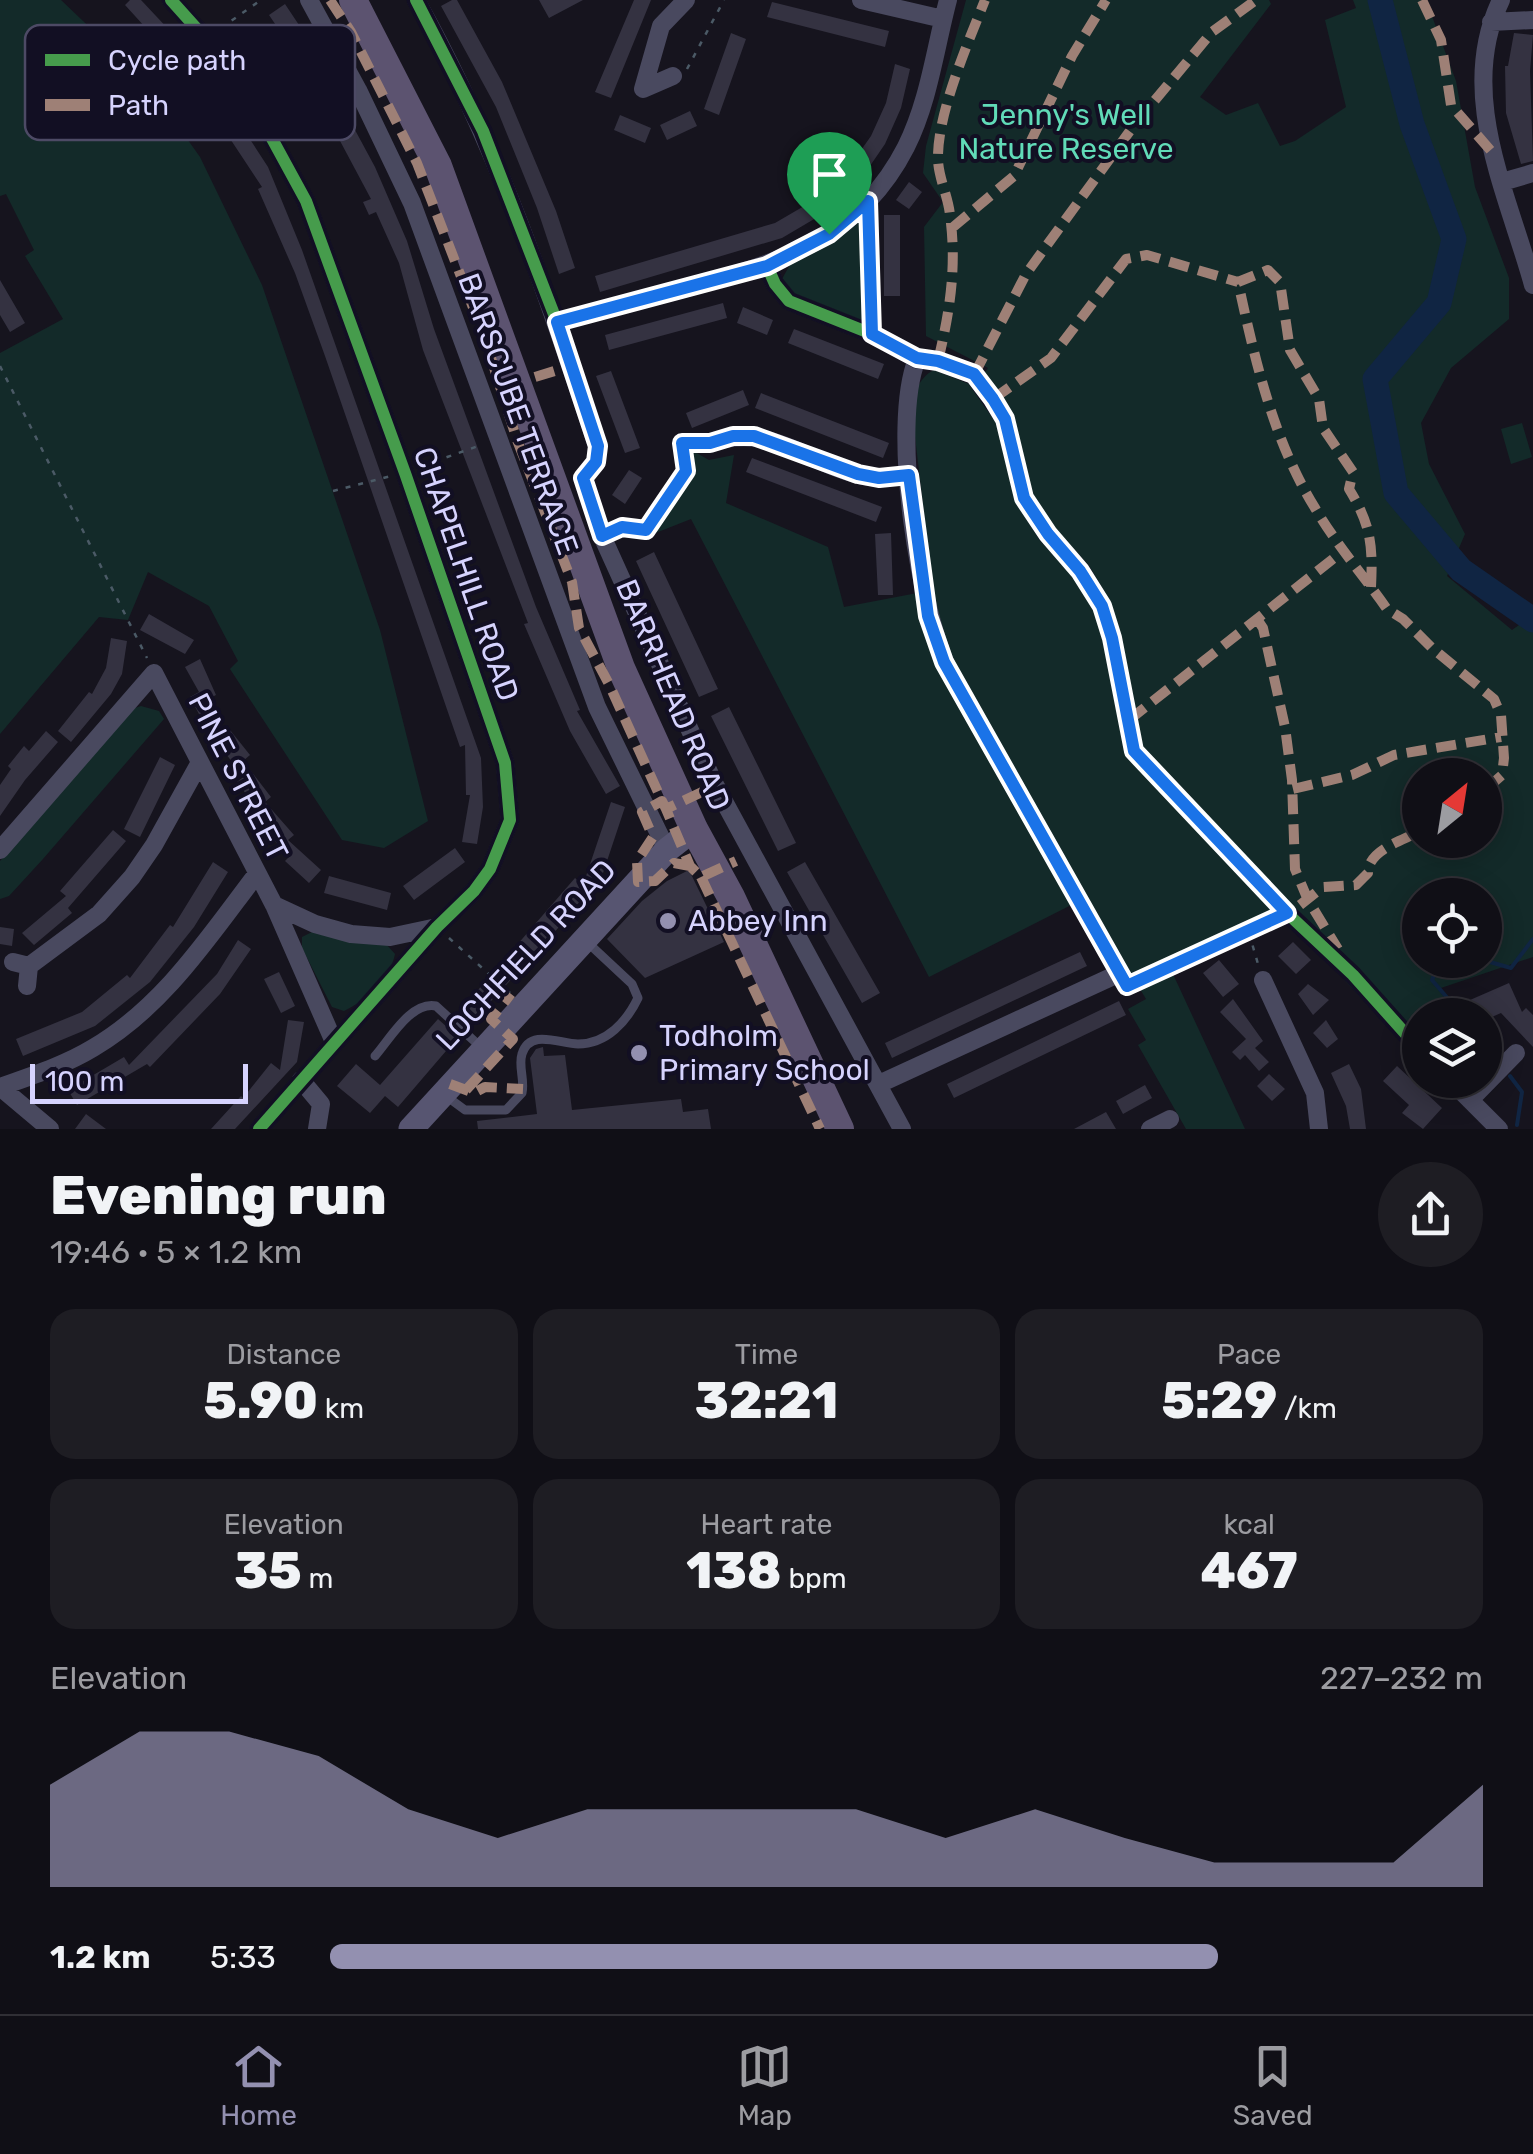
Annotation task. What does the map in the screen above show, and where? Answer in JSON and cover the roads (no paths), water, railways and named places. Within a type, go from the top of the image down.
[{"type":"main road","name":"BARRHEAD ROAD","points":[[353,0],[438,166],[622,668],[694,829],[732,897],[840,1129]]},
{"type":"street","name":"CHAPELHILL ROAD","points":[[171,0],[193,25]]},
{"type":"street","name":"BARSCUBE TERRACE","points":[[309,0],[323,25]]},
{"type":"street","points":[[416,0],[483,130],[557,322],[598,446],[596,462],[583,478],[602,536],[713,780],[902,1129]]},
{"type":"street","points":[[673,76],[644,89],[661,26],[686,0]]},
{"type":"street","points":[[557,322],[767,266],[829,234],[868,201],[891,172],[914,128],[946,9],[860,0]]},
{"type":"street","points":[[1502,0],[1491,22],[1484,106],[1533,285]]},
{"type":"street","points":[[1491,22],[1533,20]]},
{"type":"street","name":"BARSCUBE TERRACE","points":[[355,84],[412,203],[597,706],[667,850]]},
{"type":"street","name":"CHAPELHILL ROAD","points":[[259,1129],[437,927],[474,891],[490,869],[510,820],[505,763],[398,454],[306,201],[273,140]]},
{"type":"street","points":[[1502,182],[1533,173]]},
{"type":"street","points":[[767,266],[788,301],[872,334],[917,358],[974,374]]},
{"type":"street","points":[[878,1084],[1123,980],[944,662],[928,616],[909,475],[907,399],[917,358]]},
{"type":"street","points":[[710,443],[733,436],[754,436],[858,474],[879,478],[909,475]]},
{"type":"street","name":"PINE STREET","points":[[0,850],[154,673],[274,905],[334,1042]]},
{"type":"street","points":[[27,986],[21,964],[99,914],[154,846],[199,764]]},
{"type":"street","name":"LOCHFIELD ROAD","points":[[411,1129],[667,850],[694,829]]},
{"type":"street","points":[[50,1129],[0,1087],[93,1048],[151,1005],[184,970],[256,875]]},
{"type":"street","name":"PINE STREET","points":[[274,905],[315,924],[351,934],[390,936],[437,927]]},
{"type":"street","points":[[1263,980],[1314,1093],[1319,1129]]},
{"type":"street","points":[[1499,1129],[1470,1100],[1516,1053]]},
{"type":"street","points":[[301,1080],[321,1104],[318,1129]]},
{"type":"street","points":[[1150,1129],[1170,1118]]},
{"type":"lane","points":[[443,1092],[466,1110],[506,1110],[522,1093],[521,1054],[528,1042],[538,1038],[580,1044],[616,1030],[638,998],[632,984],[585,940]]},
{"type":"lane","points":[[375,1056],[416,1009],[428,1004],[436,1006],[485,1051]]},
{"type":"waterway","points":[[1380,0],[1412,124],[1454,239],[1439,303],[1375,379],[1396,493],[1461,570],[1533,620]]},
{"type":"waterway","points":[[1502,965],[1511,968],[1533,939]]},
{"type":"waterway","points":[[1433,978],[1447,998]]},
{"type":"waterway","points":[[1510,1076],[1522,1092],[1517,1125]]},
{"type":"place","name":"Abbey Inn","points":[[668,921]]},
{"type":"place","name":"Todholm Primary School","points":[[639,1053]]},
{"type":"park label","name":"Jenny's Well Nature Reserve","points":[[1066,132]]}]
